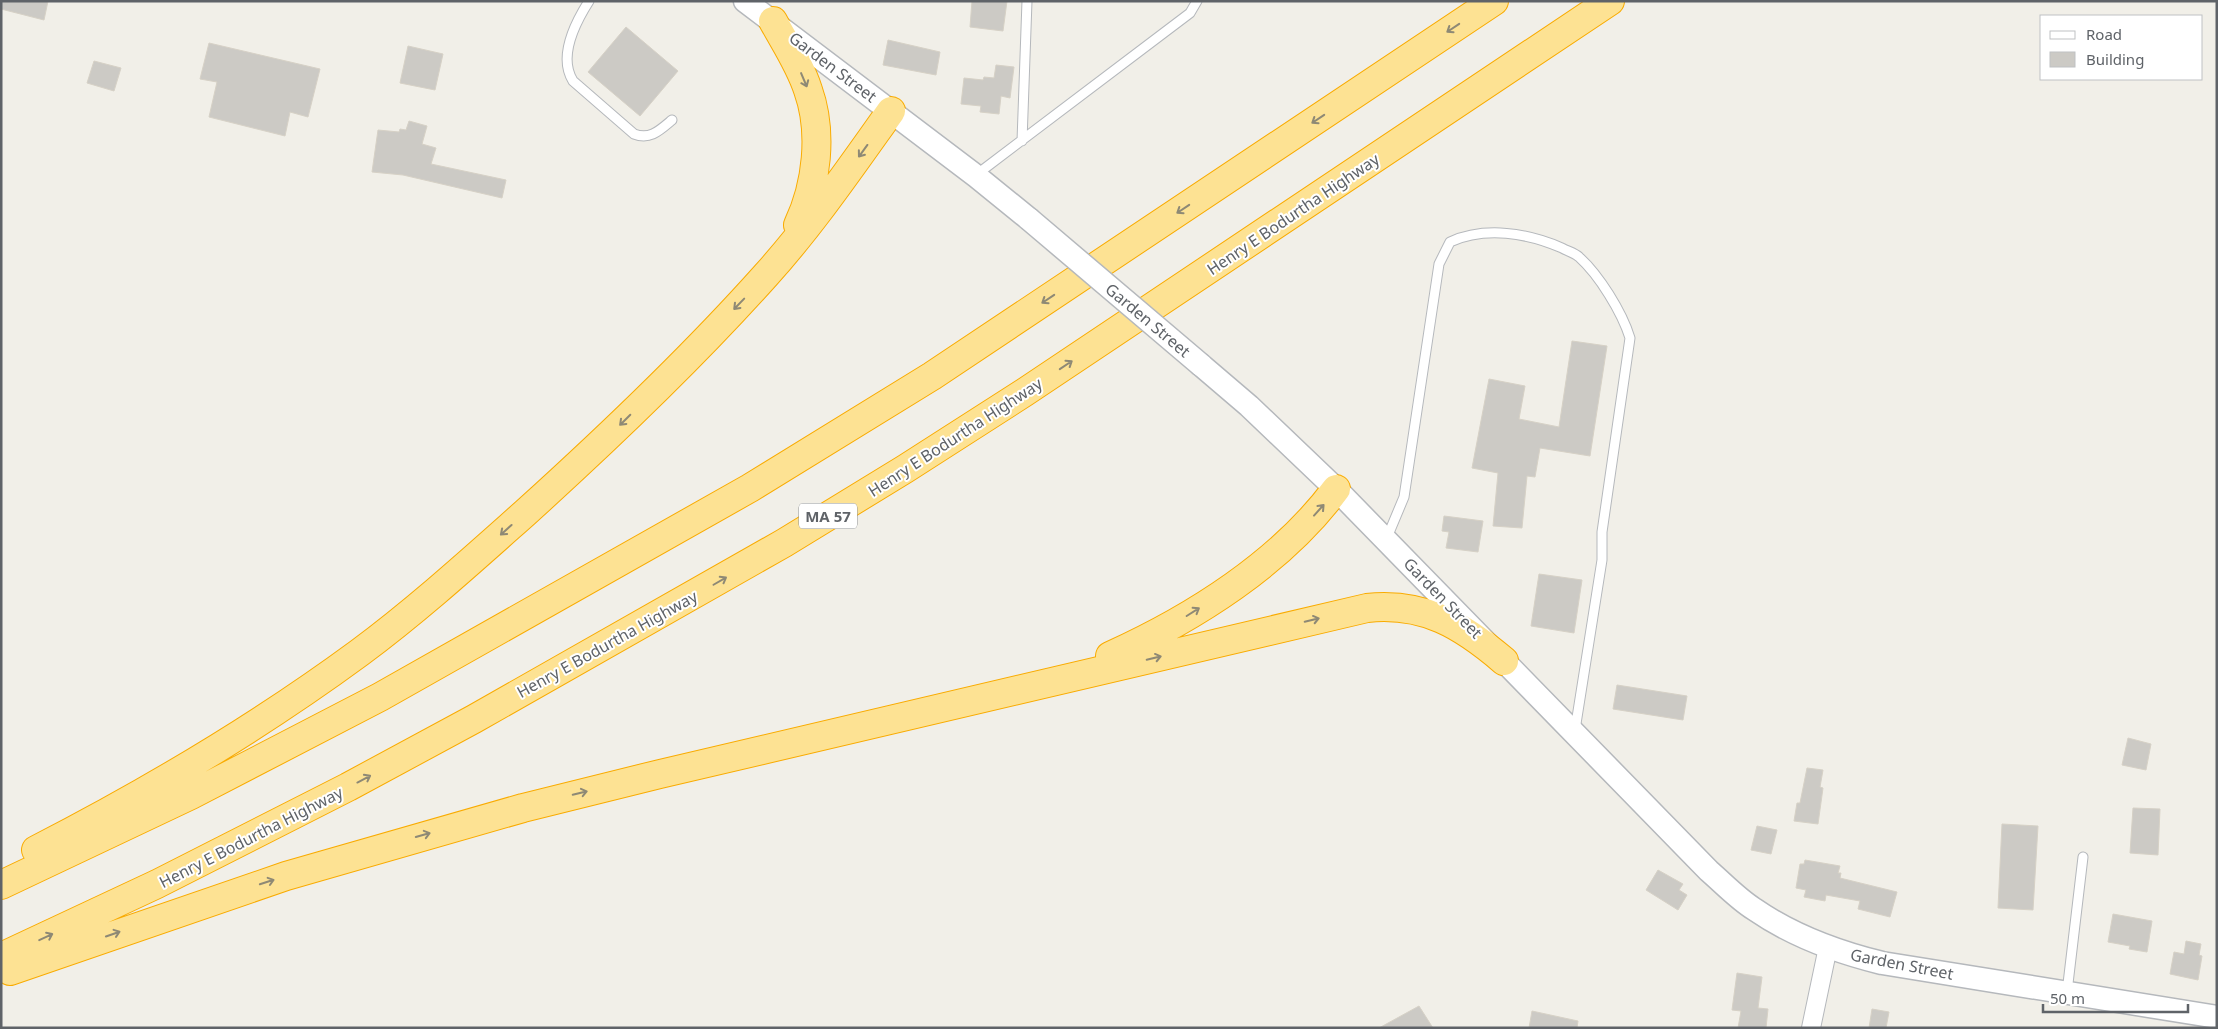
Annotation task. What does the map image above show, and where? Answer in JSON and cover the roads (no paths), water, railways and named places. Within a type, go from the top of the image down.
[{"type":"highway","points":[[1,886],[191,795],[372,702],[750,488],[932,376],[1494,1]]},
{"type":"highway","name":"Henry E Bodurtha Highway","points":[[1,957],[157,884],[372,775],[622,636],[792,538],[906,469],[1025,392],[1610,1]]},
{"type":"highway","points":[[767,274],[788,244],[804,214],[814,178],[815,157],[814,121],[808,91],[796,62],[773,21]]},
{"type":"highway","points":[[1,867],[115,808],[192,764],[266,718],[361,652],[433,594],[596,449],[767,274],[823,206],[891,111]]},
{"type":"highway","points":[[1005,693],[1056,678],[1098,662],[1143,640],[1203,606],[1248,575],[1282,546],[1321,508],[1336,489]]},
{"type":"highway","points":[[1,974],[220,897],[456,826],[660,774],[1326,617],[1385,606],[1418,610],[1448,621],[1478,639],[1504,661]]},
{"type":"street","name":"Garden Street","points":[[745,1],[976,176],[1249,406],[1336,489],[1732,892],[1752,908],[1774,922],[1828,947],[1882,963],[2217,1016]]},
{"type":"street","points":[[1811,1028],[1828,947]]},
{"type":"lane","points":[[589,1],[579,17],[570,43],[567,63],[568,74],[573,81],[634,134],[644,138],[656,133],[672,120]]},
{"type":"lane","points":[[1022,141],[1027,1]]},
{"type":"lane","points":[[976,176],[1190,13],[1197,1]]},
{"type":"lane","points":[[1386,540],[1404,497],[1438,264],[1450,242],[1477,233],[1500,233],[1542,239],[1578,256],[1605,289],[1624,320],[1630,338],[1602,532],[1602,560],[1574,733]]},
{"type":"lane","points":[[2067,993],[2084,857]]}]
